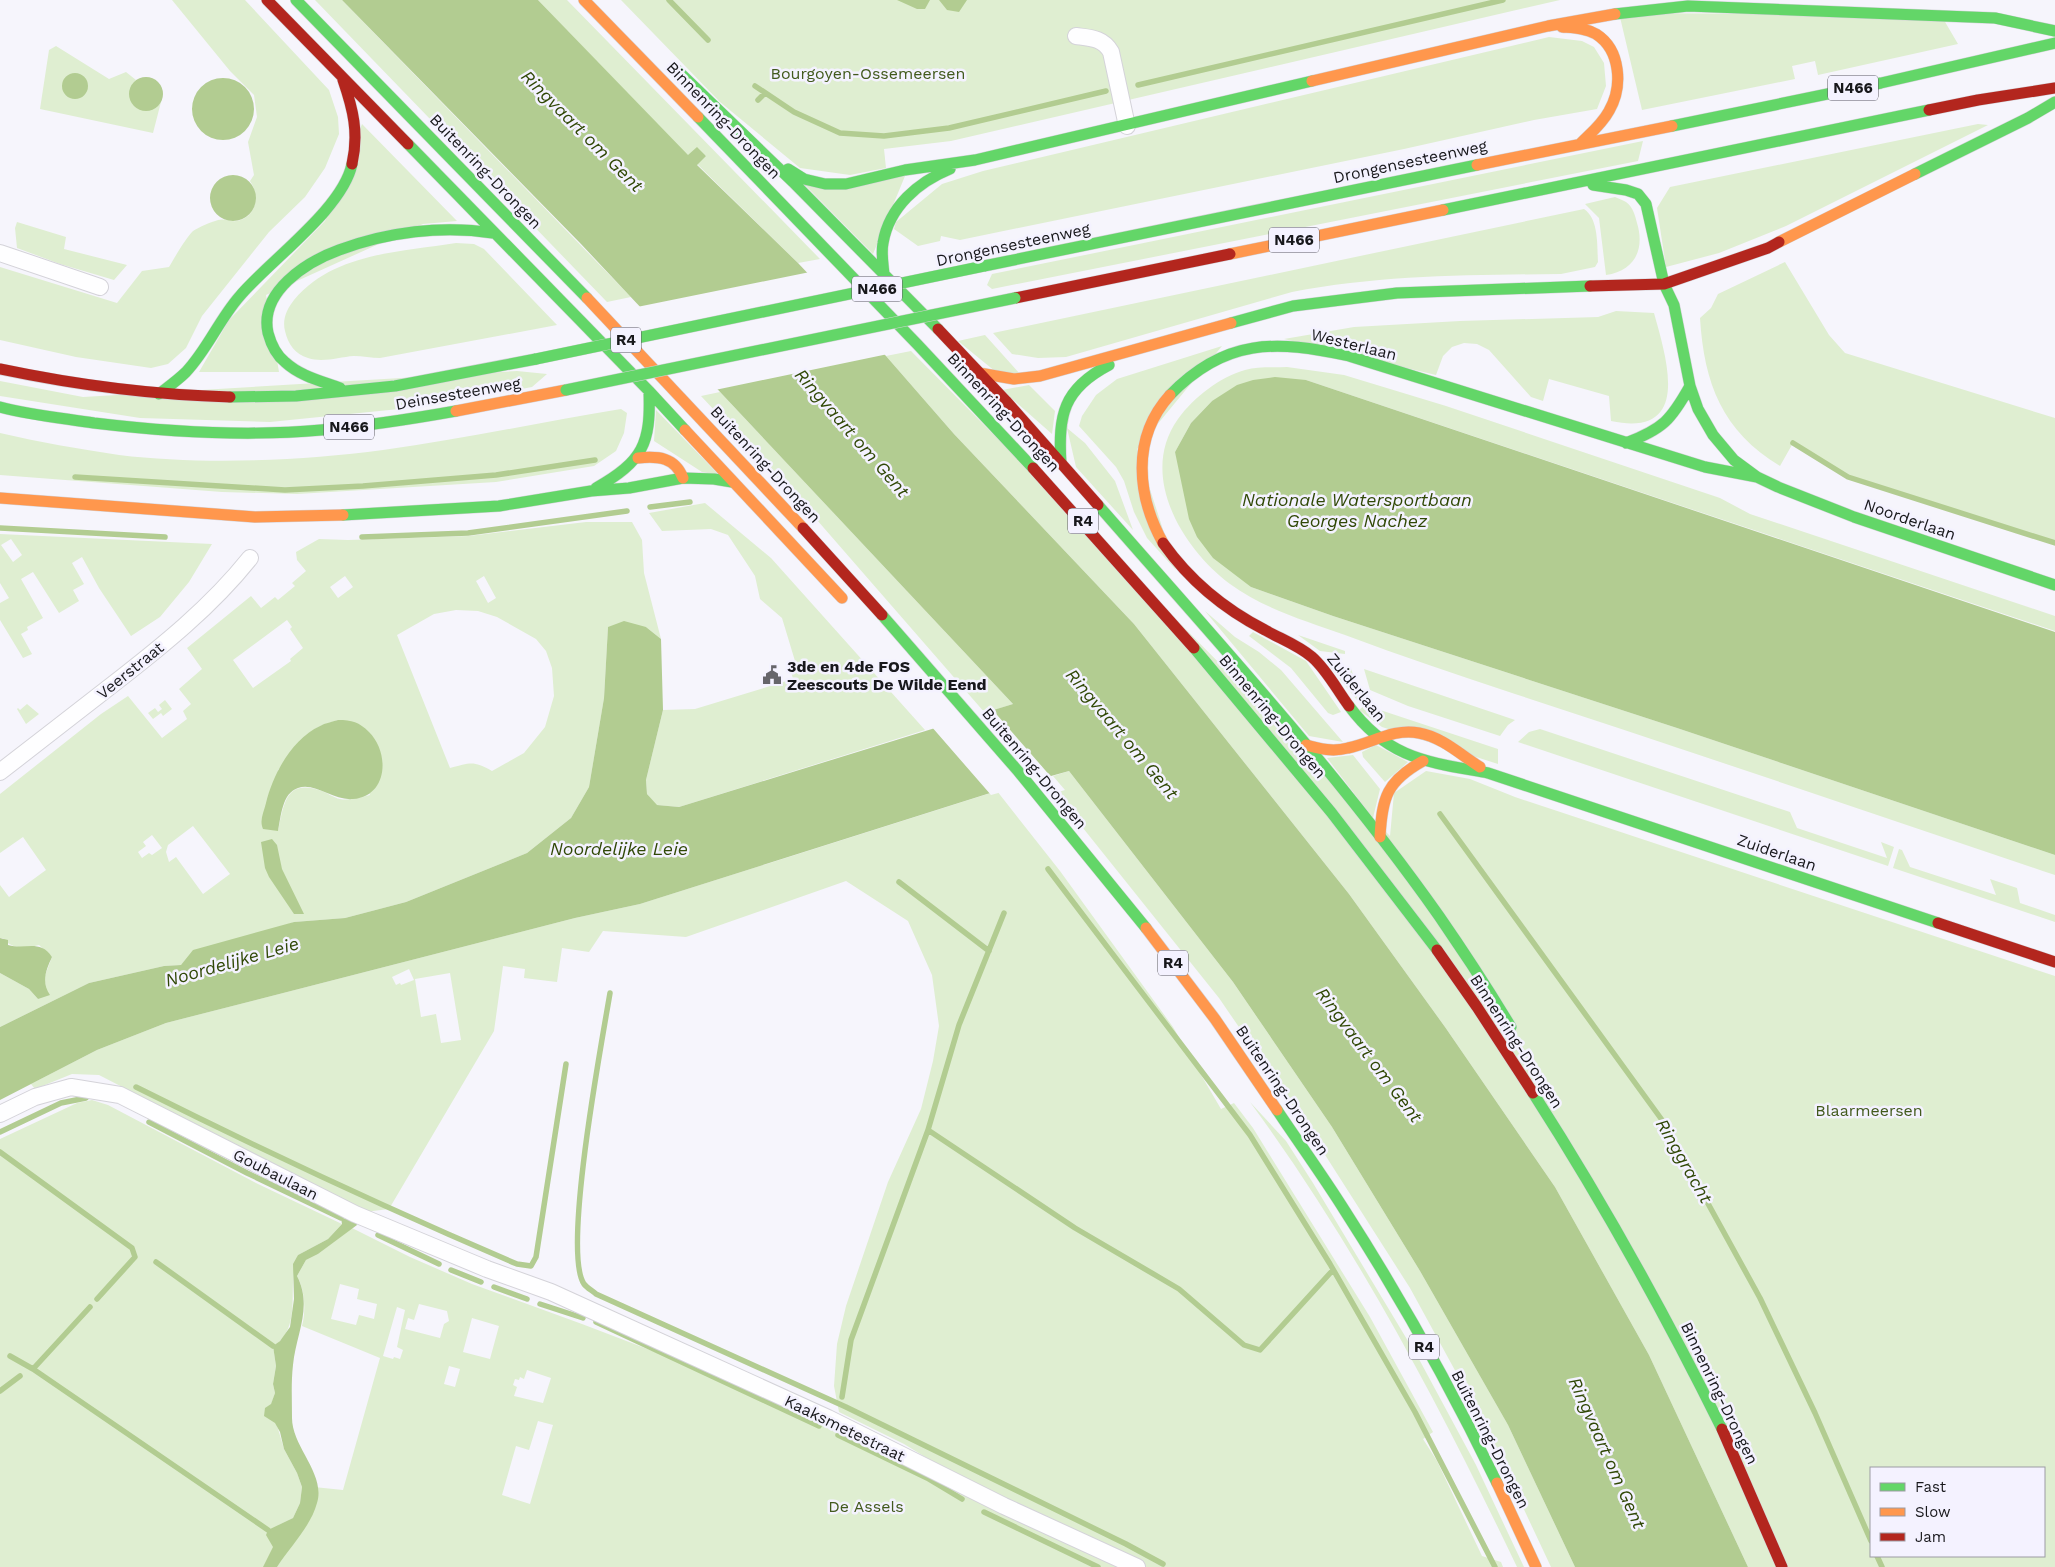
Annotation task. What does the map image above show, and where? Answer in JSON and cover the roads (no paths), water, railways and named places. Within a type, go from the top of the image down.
[{"type":"main road","points":[[267,0],[493,233],[649,390],[732,482],[853,610]]},
{"type":"main road","name":"Buitenring-Drongen","points":[[296,0],[557,267],[783,505],[966,710],[1124,899],[1206,1005],[1343,1208],[1388,1281],[1476,1441],[1536,1567]]},
{"type":"main road","name":"Binnenring-Drongen","points":[[584,0],[828,249],[1071,507],[1181,632],[1326,804],[1391,888],[1476,1005],[1582,1170],[1678,1341],[1732,1452],[1782,1567]]},
{"type":"main road","points":[[772,159],[804,179],[825,184],[846,184],[905,170],[975,160],[1128,126],[1548,26],[1619,13],[1688,6],[1995,18],[2055,31]]},
{"type":"main road","points":[[1548,26],[1586,30],[1601,38],[1610,48],[1615,60],[1617,88],[1614,104],[1599,125],[1582,143]]},
{"type":"main road","name":"Drongensesteenweg","points":[[770,311],[1881,83],[2055,42]]},
{"type":"main road","points":[[669,62],[772,159],[979,373],[1061,464],[1306,746],[1380,837],[1450,930],[1518,1039]]},
{"type":"main road","points":[[159,394],[186,372],[223,316],[240,295],[308,229],[341,191],[351,169],[356,132],[353,110],[341,77]]},
{"type":"main road","name":"N466","points":[[1574,183],[1969,102],[2055,88]]},
{"type":"main road","points":[[979,373],[1006,378],[1029,378],[1149,347],[1293,306],[1348,298],[1397,293],[1605,288],[1664,284],[1768,248],[2028,118],[2055,102]]},
{"type":"main road","points":[[884,274],[884,240],[895,210],[912,192],[936,173],[975,160]]},
{"type":"main road","points":[[1574,183],[1626,190],[1638,194],[1647,206],[1664,284],[1674,305],[1690,386],[1698,408],[1713,435],[1734,460],[1757,477]]},
{"type":"main road","name":"Deinsesteenweg","points":[[0,407],[24,413],[129,428],[171,431],[256,433],[352,427],[443,414],[566,390],[1574,183]]},
{"type":"main road","points":[[348,391],[303,374],[286,364],[274,350],[268,334],[267,319],[270,304],[279,290],[320,258],[361,242],[443,229],[480,230],[493,233]]},
{"type":"main road","name":"Deinsesteenweg","points":[[0,369],[71,384],[159,394],[236,396],[348,391],[402,385],[770,311]]},
{"type":"main road","name":"Westerlaan","points":[[1312,656],[1225,607],[1204,591],[1182,568],[1165,544],[1146,505],[1142,463],[1144,443],[1149,425],[1171,394],[1204,366],[1219,357],[1253,347],[1272,346],[1318,349],[1349,356],[1705,467],[1757,477]]},
{"type":"main road","points":[[1061,464],[1059,438],[1061,421],[1076,388],[1086,377],[1102,368],[1149,347]]},
{"type":"main road","points":[[1622,442],[1652,434],[1664,426],[1675,414],[1690,386]]},
{"type":"main road","points":[[591,491],[615,478],[638,458],[649,429],[649,390]]},
{"type":"main road","points":[[638,458],[663,457],[674,462],[681,469],[683,478]]},
{"type":"main road","name":"Noorderlaan","points":[[1757,477],[1854,517],[2055,585]]},
{"type":"main road","points":[[0,498],[255,517],[335,515],[499,506],[591,491],[629,488],[683,478],[714,479],[732,482]]},
{"type":"main road","name":"Zuiderlaan","points":[[1312,656],[1351,710],[1377,737],[1395,749],[1423,761],[1488,773],[2055,962]]},
{"type":"main road","points":[[923,680],[947,689]]},
{"type":"main road","name":"Zuiderlaan","points":[[1306,746],[1336,750],[1357,746],[1386,734],[1404,731],[1420,733],[1436,738],[1488,773]]},
{"type":"main road","points":[[1380,837],[1380,809],[1387,791],[1396,779],[1423,761]]},
{"type":"main road","points":[[1529,1088],[1532,1072]]},
{"type":"street","points":[[1076,36],[1095,38],[1106,44],[1111,52],[1128,126]]},
{"type":"street","points":[[0,253],[100,287]]},
{"type":"street","name":"Veerstraat","points":[[0,772],[151,654],[204,608],[250,558]]},
{"type":"street","name":"Goubaulaan","points":[[0,1114],[35,1097],[71,1087],[120,1095],[355,1214],[487,1269],[551,1292]]},
{"type":"street","name":"Kaaksmetestraat","points":[[551,1292],[828,1418],[1004,1506],[1137,1567]]},
{"type":"water","points":[[342,0],[538,0],[688,155],[697,147],[706,156],[697,165],[798,263],[886,356],[954,434],[1134,624],[1349,894],[1445,1027],[1555,1187],[1649,1355],[1748,1567],[1575,1567],[1508,1425],[1420,1271],[1332,1127],[1233,982],[1069,771],[987,794],[640,904],[575,918],[166,1023],[97,1050],[0,1100],[0,1027],[89,983],[164,966],[181,965],[193,950],[294,922],[345,918],[406,902],[527,853],[571,818],[589,787],[604,698],[608,627],[624,621],[646,627],[661,639],[663,710],[646,780],[647,794],[657,805],[679,807],[1013,704],[581,244]]},
{"type":"water","points":[[897,0],[930,0],[925,9],[917,9]]},
{"type":"water","points":[[939,0],[967,0],[959,12],[947,10]]},
{"type":"water","points":[[75,73],[84,77],[88,86],[84,95],[75,99],[66,95],[62,86],[66,77]]},
{"type":"water","points":[[146,77],[158,82],[163,94],[158,106],[146,111],[134,106],[129,94],[134,82]]},
{"type":"water","points":[[217,78],[229,78],[245,87],[252,97],[254,109],[252,121],[245,131],[229,140],[217,140],[206,135],[197,126],[192,115],[192,103],[197,92],[206,83]]},
{"type":"water","points":[[228,175],[238,175],[250,181],[255,189],[255,207],[250,215],[242,220],[228,221],[220,218],[213,211],[210,203],[210,193],[213,185],[220,178]]},
{"type":"water","name":"Nationale Watersportbaan Georges Nachez","points":[[1275,377],[1306,380],[2055,632],[2055,855],[1677,728],[1333,616],[1251,587],[1213,558],[1197,537],[1189,519],[1175,452],[1191,423],[1212,401],[1237,385],[1253,380]]},
{"type":"water","points":[[338,720],[351,721],[362,726],[376,741],[382,762],[379,782],[365,796],[353,799],[339,797],[311,787],[298,788],[285,800],[278,831],[263,829],[262,819],[269,792],[279,769],[292,748],[310,732],[322,725]]},
{"type":"water","points":[[272,839],[277,845],[282,869],[304,914],[294,914],[265,868],[261,842]]},
{"type":"water","points":[[0,938],[8,940],[8,945],[43,948],[52,957],[46,971],[45,981],[50,995],[38,999],[29,989],[0,973]]},
{"type":"water","points":[[341,1218],[355,1220],[357,1225],[318,1254],[306,1260],[297,1276],[302,1287],[304,1310],[293,1365],[292,1418],[293,1429],[317,1482],[319,1492],[317,1503],[305,1528],[277,1567],[263,1567],[273,1547],[266,1535],[268,1530],[293,1518],[300,1503],[302,1487],[284,1449],[280,1432],[275,1423],[264,1416],[265,1408],[271,1404],[275,1393],[273,1384],[276,1366],[273,1346],[280,1341],[290,1327],[294,1299],[293,1264],[298,1255],[328,1239],[342,1224]]},
{"type":"waterway","points":[[669,0],[708,40]]},
{"type":"waterway","points":[[1138,85],[1503,0]]},
{"type":"waterway","points":[[755,86],[794,112],[840,133],[884,136],[949,128],[1106,91]]},
{"type":"waterway","points":[[758,100],[765,93]]},
{"type":"waterway","points":[[1793,443],[1848,477],[2055,543]]},
{"type":"waterway","points":[[75,477],[285,490],[363,486],[496,475],[595,460]]},
{"type":"waterway","points":[[650,507],[690,502]]},
{"type":"waterway","points":[[362,537],[468,533],[627,511]]},
{"type":"waterway","points":[[0,528],[165,537]]},
{"type":"waterway","name":"Ringgracht","points":[[1440,814],[1662,1120],[1760,1298],[1815,1413],[1870,1539]]},
{"type":"waterway","points":[[1048,869],[1250,1135],[1330,1264],[1415,1412],[1495,1567]]},
{"type":"waterway","points":[[899,882],[989,951]]},
{"type":"waterway","points":[[1004,913],[959,1025],[928,1130],[1075,1228],[1179,1289],[1244,1345],[1260,1350],[1333,1270]]},
{"type":"waterway","points":[[610,993],[592,1098],[580,1191],[578,1264],[584,1284],[596,1294],[846,1407],[1126,1544],[1163,1564]]},
{"type":"waterway","points":[[136,1087],[373,1200],[517,1264],[531,1266],[536,1257],[566,1064]]},
{"type":"waterway","points":[[0,1132],[61,1103],[86,1098]]},
{"type":"waterway","points":[[149,1122],[247,1173],[341,1218]]},
{"type":"waterway","points":[[842,1397],[851,1340],[928,1130]]},
{"type":"waterway","points":[[0,1152],[132,1248],[135,1257],[97,1299]]},
{"type":"waterway","points":[[378,1235],[439,1264]]},
{"type":"waterway","points":[[156,1262],[273,1346]]},
{"type":"waterway","points":[[451,1270],[481,1282]]},
{"type":"waterway","points":[[494,1287],[527,1299]]},
{"type":"waterway","points":[[540,1304],[583,1318]]},
{"type":"waterway","points":[[90,1307],[33,1369],[268,1530]]},
{"type":"waterway","points":[[596,1322],[819,1426]]},
{"type":"waterway","points":[[10,1356],[33,1369]]},
{"type":"waterway","points":[[0,1391],[20,1376]]},
{"type":"waterway","points":[[838,1435],[927,1478],[962,1499]]},
{"type":"waterway","points":[[984,1512],[1098,1567]]},
{"type":"waterway","name":"Ringgracht","points":[[1877,1557],[1882,1567]]},
{"type":"place","name":"3de en 4de FOS Zeescouts De Wilde Eend","points":[[772,675]]},
{"type":"park label","name":"Bourgoyen-Ossemeersen","points":[[868,73]]},
{"type":"park label","name":"Blaarmeersen","points":[[1869,1110]]},
{"type":"park label","name":"De Assels","points":[[866,1506]]},
{"type":"water label","name":"Ringvaart om Gent","points":[[582,131]]},
{"type":"water label","name":"Ringvaart om Gent","points":[[852,433]]},
{"type":"water label","name":"Ringvaart om Gent","points":[[1122,734]]},
{"type":"water label","name":"Noordelijke Leie","points":[[619,849]]},
{"type":"water label","name":"Noordelijke Leie","points":[[232,962]]},
{"type":"water label","name":"Ringvaart om Gent","points":[[1369,1055]]},
{"type":"water label","name":"Ringvaart om Gent","points":[[1607,1453]]}]
